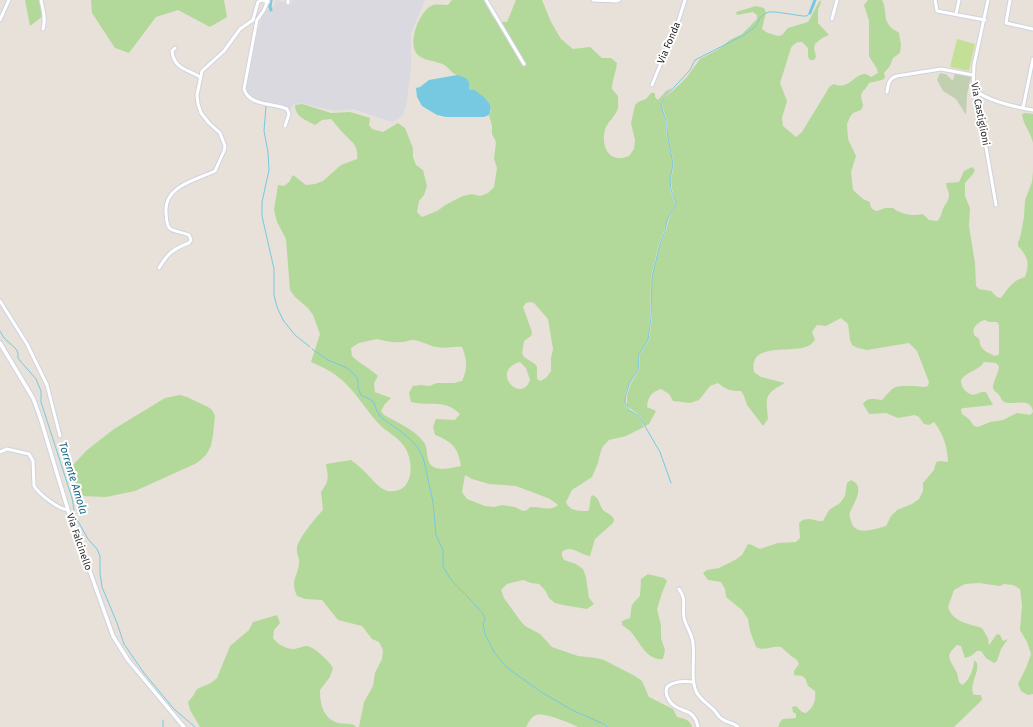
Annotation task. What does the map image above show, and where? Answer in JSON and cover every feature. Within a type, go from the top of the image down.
[{"type":"street","points":[[0,20],[9,0]]},
{"type":"street","points":[[41,0],[44,19],[43,29]]},
{"type":"street","points":[[159,268],[169,253],[191,242],[189,235],[170,230],[167,226],[167,199],[174,191],[215,171],[224,151],[220,133],[201,113],[198,104],[197,95],[200,77],[204,68],[224,51],[240,29],[253,20],[258,2],[262,0],[268,1],[258,20],[244,89],[249,99],[286,109],[289,114],[285,126]]},
{"type":"street","points":[[486,0],[524,64]]},
{"type":"street","points":[[593,0],[619,0]]},
{"type":"street","name":"Via Fonda","points":[[652,86],[679,19],[685,0]]},
{"type":"street","points":[[832,19],[837,0]]},
{"type":"street","points":[[935,0],[936,11],[985,20]]},
{"type":"street","points":[[956,14],[959,0]]},
{"type":"street","name":"Via Castiglioni","points":[[988,0],[973,75],[973,89],[983,130],[996,205]]},
{"type":"street","points":[[1010,0],[1006,23],[1033,29]]},
{"type":"street","points":[[175,48],[172,50],[176,63],[200,77]]},
{"type":"street","points":[[1023,108],[1033,59]]},
{"type":"street","points":[[887,92],[890,80],[897,76],[941,69],[973,75]]},
{"type":"street","points":[[973,89],[981,96],[1033,110]]},
{"type":"street","points":[[0,301],[24,339],[47,385],[60,436]]},
{"type":"street","name":"Via Falcinello","points":[[0,343],[33,398],[68,510],[113,636],[128,660],[184,727]]},
{"type":"street","points":[[0,452],[7,449],[29,454],[33,461],[35,488],[58,506],[68,510]]},
{"type":"street","points":[[679,589],[683,594],[684,599],[684,619],[693,643],[693,682],[695,690],[701,699],[720,719],[734,723],[738,727]]},
{"type":"street","points":[[693,682],[682,681],[670,684],[667,687],[666,693],[667,698],[675,707],[688,712],[694,718],[698,727]]},
{"type":"shaded area","points":[[276,0],[292,4],[292,0],[425,0],[411,34],[411,69],[406,107],[402,116],[392,122],[353,109],[336,111],[298,103],[293,105],[290,110],[287,107],[250,98],[245,90],[246,79],[261,19],[266,11],[274,6]]},
{"type":"green space","points":[[25,0],[39,0],[43,16],[30,26]]},
{"type":"green space","points":[[91,0],[224,0],[227,17],[210,27],[178,10],[156,17],[129,53],[115,48],[92,13]]},
{"type":"green space","points":[[452,0],[484,0],[493,17],[499,22],[507,22],[516,0],[542,0],[551,22],[561,39],[573,49],[590,47],[602,58],[611,58],[617,63],[612,89],[618,96],[618,108],[606,127],[604,135],[604,144],[610,155],[614,157],[622,158],[629,156],[634,149],[635,140],[631,123],[635,105],[646,99],[651,93],[655,93],[655,97],[658,100],[666,91],[672,88],[663,98],[661,106],[666,124],[666,133],[673,164],[670,190],[675,203],[659,244],[651,277],[648,340],[639,354],[638,369],[625,394],[626,407],[639,417],[644,427],[626,436],[609,440],[603,446],[592,477],[572,490],[566,502],[572,509],[578,511],[588,511],[592,495],[595,496],[602,509],[611,515],[614,520],[613,523],[595,539],[590,556],[572,549],[562,552],[564,560],[576,564],[583,569],[586,577],[589,598],[594,604],[587,609],[555,603],[549,598],[545,590],[539,584],[523,580],[507,584],[501,590],[504,598],[525,626],[540,634],[552,647],[578,656],[604,660],[635,676],[642,681],[649,697],[673,709],[677,717],[688,721],[692,727],[578,727],[557,718],[540,714],[533,717],[526,727],[359,727],[364,702],[373,686],[375,673],[382,659],[383,650],[379,642],[372,639],[362,626],[338,620],[322,600],[305,599],[297,596],[295,591],[294,583],[299,562],[297,550],[298,544],[316,517],[323,510],[321,492],[328,478],[326,464],[351,460],[378,485],[384,490],[388,491],[397,491],[403,487],[410,476],[411,468],[408,453],[401,442],[377,422],[343,381],[331,372],[311,362],[320,334],[313,315],[290,290],[286,239],[277,222],[274,210],[278,185],[284,186],[289,182],[293,175],[306,185],[323,181],[341,165],[357,159],[357,150],[354,144],[331,119],[322,120],[315,125],[299,115],[295,109],[295,105],[302,104],[331,113],[350,112],[370,118],[369,125],[372,129],[383,132],[398,123],[405,128],[413,148],[413,157],[416,165],[423,170],[427,186],[424,195],[419,201],[417,212],[422,217],[437,211],[463,196],[472,194],[480,196],[488,193],[494,187],[497,168],[494,159],[496,142],[492,134],[492,126],[489,115],[491,111],[488,101],[475,90],[469,90],[466,78],[455,74],[444,65],[420,57],[415,51],[413,39],[417,25],[424,13],[433,5],[448,5]],"holes":[[[526,303],[534,303],[548,319],[553,349],[551,371],[546,378],[540,381],[537,379],[537,367],[524,357],[522,353],[524,341],[531,336],[532,332],[523,307]],[[377,339],[395,342],[414,340],[440,348],[462,347],[466,364],[462,381],[454,383],[437,383],[429,386],[413,386],[409,393],[411,402],[442,404],[454,409],[460,414],[455,420],[436,419],[433,427],[435,435],[454,446],[461,466],[442,469],[433,467],[428,459],[426,445],[423,441],[405,426],[384,415],[381,411],[391,398],[375,392],[374,383],[378,376],[352,356],[351,348],[359,343]],[[520,362],[526,368],[530,380],[526,387],[520,389],[515,388],[510,384],[507,378],[507,372],[511,366]],[[465,475],[472,479],[489,484],[516,486],[550,499],[558,505],[552,508],[530,507],[523,511],[515,507],[502,505],[494,507],[485,506],[467,499],[462,492]]]},
{"type":"green space","points":[[820,0],[818,23],[829,35],[822,38],[815,44],[814,48],[816,57],[814,60],[810,60],[808,57],[808,48],[802,42],[796,43],[791,48],[780,83],[787,101],[782,118],[783,126],[796,137],[802,132],[830,86],[834,84],[840,86],[845,85],[862,74],[866,74],[871,77],[878,73],[876,66],[869,56],[869,21],[864,5],[868,0],[882,0],[887,22],[891,28],[899,33],[901,45],[900,53],[893,58],[890,66],[884,73],[885,78],[869,83],[862,92],[861,95],[863,106],[861,110],[853,113],[847,124],[848,139],[856,156],[851,172],[853,190],[863,199],[870,202],[870,205],[875,211],[885,208],[893,208],[908,214],[923,214],[929,220],[937,221],[940,218],[948,199],[949,194],[946,183],[959,182],[964,171],[972,167],[975,170],[965,183],[965,196],[970,208],[969,226],[975,263],[976,286],[979,289],[991,291],[997,297],[1001,298],[1014,282],[1025,277],[1027,272],[1027,260],[1018,246],[1018,242],[1024,217],[1025,200],[1032,182],[1033,171],[1033,412],[1033,694],[1028,695],[1021,691],[1018,684],[1031,654],[1027,642],[1020,630],[1022,605],[1020,589],[1013,585],[1004,584],[1000,586],[979,583],[965,584],[954,590],[948,607],[953,616],[962,622],[982,628],[988,638],[989,645],[997,634],[1000,635],[1003,641],[1008,639],[1001,649],[997,661],[994,663],[986,658],[981,651],[977,651],[971,656],[965,658],[961,646],[957,645],[950,653],[950,659],[957,673],[959,682],[962,685],[967,681],[971,674],[974,660],[977,663],[977,671],[972,690],[973,694],[981,695],[982,700],[954,727],[778,727],[783,719],[796,718],[796,714],[793,712],[792,707],[796,706],[802,712],[806,713],[809,711],[814,704],[815,691],[808,686],[805,678],[794,675],[794,671],[799,664],[797,660],[781,647],[762,649],[756,647],[750,631],[748,619],[742,610],[726,597],[725,589],[721,582],[708,580],[703,573],[707,570],[719,568],[735,560],[742,555],[748,544],[760,549],[778,543],[796,542],[800,538],[799,523],[805,519],[823,521],[829,510],[840,503],[845,496],[847,483],[851,480],[858,486],[858,495],[850,512],[851,521],[856,529],[866,531],[886,526],[891,516],[897,510],[912,504],[919,499],[923,491],[923,483],[934,470],[936,462],[948,462],[943,436],[934,422],[929,425],[924,424],[919,417],[915,415],[898,418],[886,413],[869,414],[863,404],[869,399],[882,400],[890,391],[899,386],[928,386],[929,382],[917,351],[909,343],[867,350],[858,348],[852,345],[848,324],[841,318],[826,326],[817,325],[812,332],[815,340],[809,346],[764,352],[758,356],[754,362],[754,372],[761,377],[785,383],[770,393],[767,401],[768,419],[763,426],[747,405],[741,391],[729,390],[718,383],[710,386],[699,400],[690,403],[673,401],[669,394],[661,389],[655,392],[649,397],[647,407],[656,411],[649,424],[645,426],[640,416],[627,406],[627,395],[631,383],[639,370],[640,354],[649,340],[652,317],[652,277],[660,245],[676,203],[671,180],[674,164],[667,133],[668,124],[662,106],[664,99],[686,78],[700,59],[742,34],[757,19],[757,15],[753,12],[737,15],[736,12],[756,6],[764,8],[766,12],[762,29],[768,33],[778,36],[782,35],[788,28],[808,22]],"holes":[[[985,320],[989,322],[997,322],[999,325],[999,354],[995,356],[986,352],[982,348],[973,331],[979,323]],[[984,362],[996,363],[999,366],[993,385],[994,390],[1004,402],[1022,402],[1029,404],[1032,407],[1033,412],[1030,415],[1017,413],[1003,420],[990,422],[978,427],[974,426],[969,419],[962,414],[961,409],[993,405],[986,392],[973,395],[970,394],[963,388],[961,380]]]},
{"type":"green space","points":[[957,39],[975,44],[969,71],[950,67]]},
{"type":"green space","points":[[940,73],[948,75],[947,77],[950,77],[950,79],[953,80],[955,73],[971,77],[967,95],[966,115],[956,99],[943,91],[937,80]]},
{"type":"green space","points":[[1022,114],[1033,114],[1033,143]]},
{"type":"green space","points":[[180,395],[208,407],[212,410],[215,416],[211,446],[206,455],[197,463],[135,491],[106,497],[80,496],[73,490],[70,478],[71,470],[73,465],[87,450],[114,429],[165,398]]},
{"type":"green space","points":[[648,574],[664,578],[667,581],[657,609],[661,625],[661,638],[665,650],[663,659],[657,659],[648,654],[633,634],[622,625],[622,621],[630,618],[632,606],[640,596],[641,579]]},
{"type":"green space","points":[[277,615],[280,623],[274,630],[273,638],[277,642],[289,649],[306,646],[310,647],[322,655],[333,668],[330,677],[320,690],[323,710],[333,721],[352,724],[356,727],[200,727],[190,710],[188,702],[197,689],[211,683],[217,678],[230,646],[249,630],[253,622]]},
{"type":"water","points":[[457,75],[466,78],[469,82],[469,90],[475,90],[485,98],[490,107],[489,115],[484,117],[446,117],[437,115],[422,106],[417,97],[416,88],[420,87],[429,80]]},
{"type":"waterway","points":[[271,0],[271,10]]},
{"type":"waterway","points":[[810,13],[815,0]]},
{"type":"waterway","points":[[671,483],[660,452],[639,416],[629,410],[625,402],[630,382],[638,370],[639,354],[648,340],[651,317],[652,277],[667,221],[676,203],[671,190],[670,180],[673,164],[667,133],[667,124],[661,106],[664,98],[690,70],[695,60],[744,35],[755,27],[764,14],[776,12],[807,16],[810,13]]},
{"type":"waterway","points":[[266,106],[264,131],[268,152],[269,170],[262,202],[262,216],[274,269],[274,295],[277,307],[283,320],[295,335],[310,347]]},
{"type":"waterway","name":"Torrente Amola","points":[[0,331],[4,338],[16,349],[18,358],[36,379],[41,391],[41,402],[72,498],[75,516],[100,556],[102,587],[124,644],[144,673],[174,709],[195,727]]},
{"type":"waterway","points":[[312,349],[328,360],[347,368],[354,374],[358,380],[358,388],[361,395],[373,401],[380,416],[412,441],[421,453],[433,502],[436,535],[443,550],[443,567],[452,581],[483,614],[485,619],[483,624],[485,634],[494,652],[506,667],[541,692],[574,711],[604,724],[607,727]]},
{"type":"waterway","points":[[163,720],[163,727]]}]
